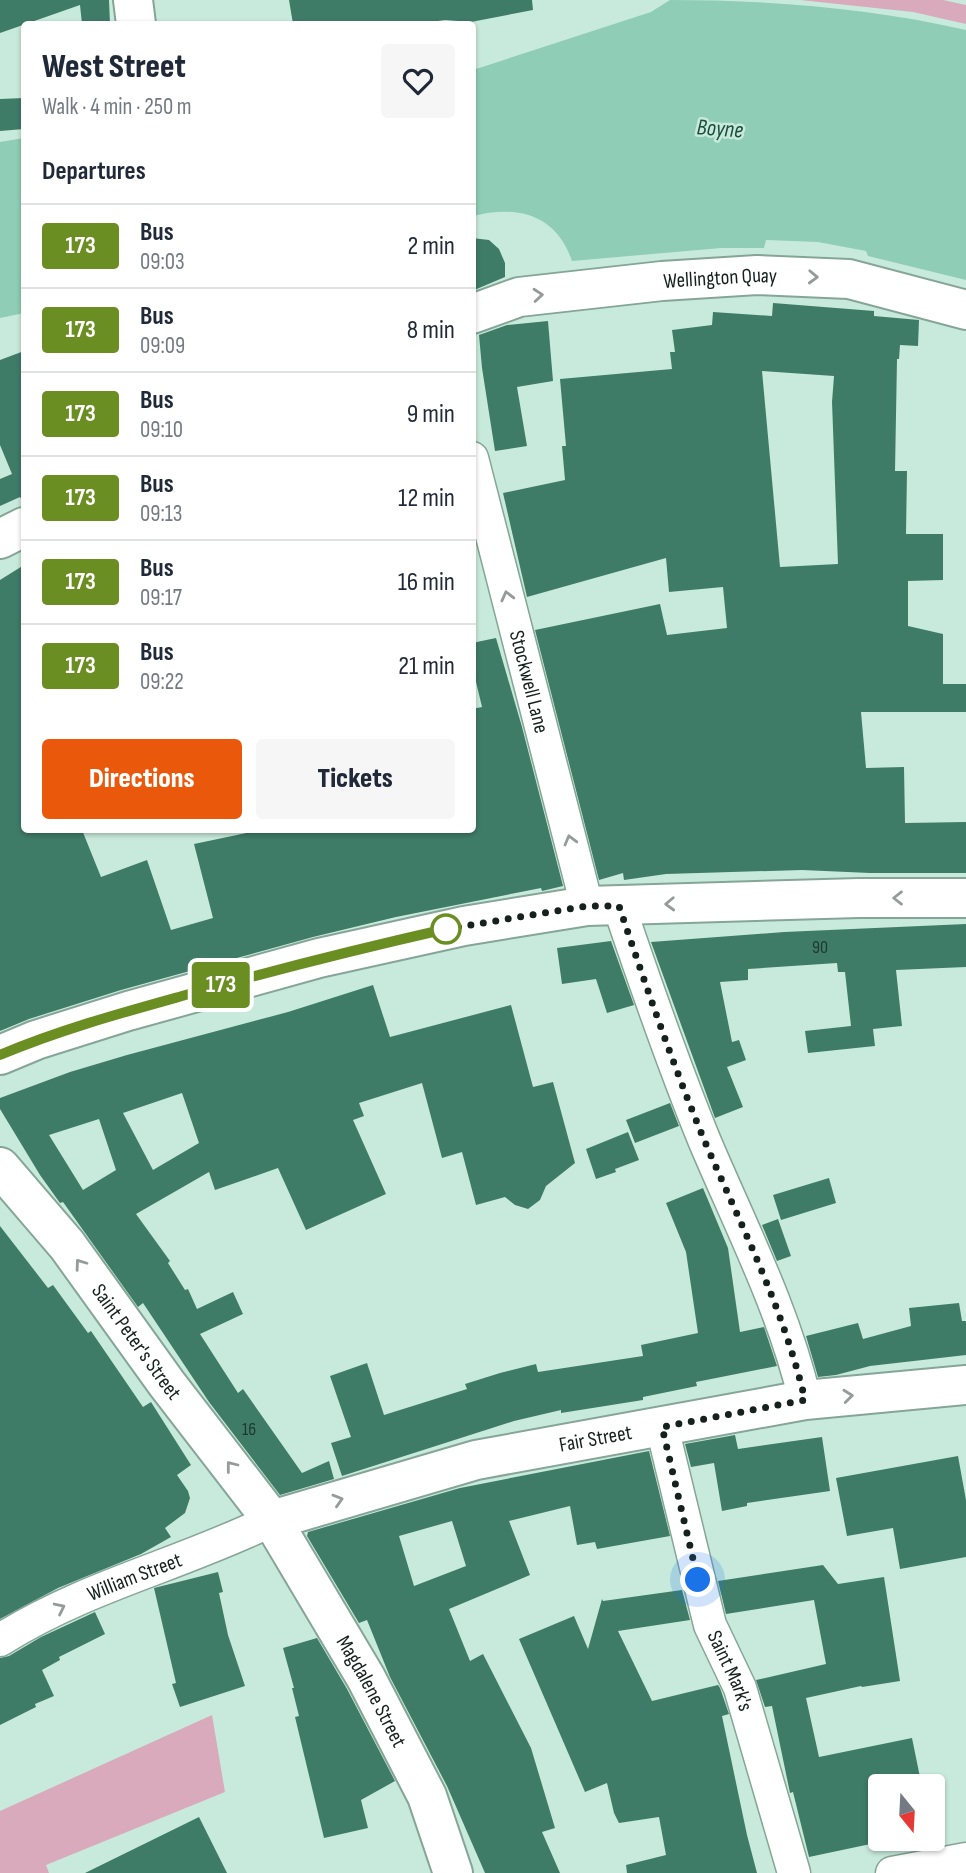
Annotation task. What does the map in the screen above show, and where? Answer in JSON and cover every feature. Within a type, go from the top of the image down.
[{"type":"street","name":"Wellington Quay","points":[[476,313],[519,297],[662,281],[757,275],[849,279],[966,310]]},
{"type":"street","name":"Stockwell Lane","points":[[476,474],[530,691],[603,906],[753,1248],[792,1349],[805,1400]]},
{"type":"street","points":[[0,539],[21,528]]},
{"type":"street","points":[[0,1055],[36,1040],[128,1011],[318,958],[446,929],[603,906],[859,898],[966,898]]},
{"type":"street","name":"Saint Peter's Street","points":[[0,1167],[67,1245],[167,1384],[272,1520]]},
{"type":"street","name":"Fair Street","points":[[272,1520],[476,1460],[805,1400],[966,1385]]},
{"type":"street","name":"Saint Mark's","points":[[662,1427],[710,1625],[740,1688],[794,1873]]},
{"type":"street","name":"William Street","points":[[0,1640],[108,1585],[228,1542],[272,1520]]},
{"type":"street","name":"Magdalene Street","points":[[272,1520],[366,1678],[421,1784],[453,1873]]},
{"type":"street","points":[[892,1873],[966,1859]]},
{"type":"shaded area","points":[[800,0],[943,0],[966,5],[966,24],[913,12]]},
{"type":"shaded area","points":[[212,1715],[225,1792],[46,1865],[49,1873],[0,1873],[0,1811]]},
{"type":"water","name":"Boyne","points":[[670,0],[744,2],[856,11],[966,30],[966,280],[868,256],[866,251],[818,242],[766,240],[764,248],[721,248],[572,261],[556,233],[533,217],[505,212],[476,215],[476,69],[651,12]]},
{"type":"water","points":[[21,138],[21,314],[0,318],[0,142]]},
{"type":"building","points":[[0,0],[109,0],[110,21],[82,21],[80,5],[34,21],[21,21],[21,26],[0,33]]},
{"type":"building","points":[[289,0],[532,0],[533,10],[476,21],[292,21]]},
{"type":"building","points":[[21,98],[21,129],[0,131],[0,99]]},
{"type":"building","points":[[476,238],[489,240],[499,249],[505,263],[505,277],[476,289]]},
{"type":"building","points":[[773,303],[874,311],[874,316],[919,320],[918,346],[900,345],[897,359],[895,471],[907,471],[906,534],[943,534],[943,580],[908,581],[908,626],[943,634],[943,684],[966,684],[966,712],[861,712],[866,768],[904,767],[905,823],[966,822],[966,873],[802,870],[666,874],[624,880],[623,873],[599,880],[535,630],[660,604],[667,635],[727,628],[723,587],[669,592],[666,558],[527,597],[503,493],[565,480],[562,446],[566,446],[560,379],[672,369],[670,352],[675,352],[672,330],[712,325],[713,312],[772,316]],"holes":[[[762,371],[834,376],[832,402],[838,564],[780,567]]]},
{"type":"building","points":[[548,321],[553,381],[517,387],[527,446],[495,451],[479,335],[507,325]]},
{"type":"building","points":[[21,352],[21,498],[0,506],[0,479],[12,474],[0,445],[0,360]]},
{"type":"building","points":[[21,567],[21,833],[83,833],[101,877],[147,860],[171,930],[213,918],[194,844],[247,833],[476,833],[476,708],[482,707],[476,682],[476,642],[496,638],[563,886],[396,917],[313,937],[121,990],[0,1031],[0,580]]},
{"type":"building","points":[[966,924],[966,967],[896,970],[902,1026],[873,1029],[875,1046],[808,1053],[805,1031],[851,1026],[845,972],[838,972],[837,963],[748,969],[748,980],[720,982],[732,1042],[739,1040],[746,1060],[727,1067],[743,1107],[715,1118],[651,942],[784,932]]},
{"type":"building","points":[[611,941],[634,1005],[607,1013],[596,979],[562,984],[557,948]]},
{"type":"building","points":[[373,985],[390,1037],[511,1005],[533,1087],[553,1082],[575,1163],[546,1186],[540,1200],[528,1209],[515,1205],[505,1197],[476,1205],[462,1152],[442,1158],[422,1083],[359,1103],[364,1116],[353,1120],[386,1194],[306,1230],[278,1168],[215,1190],[209,1172],[136,1214],[170,1261],[168,1263],[185,1290],[188,1289],[197,1309],[233,1292],[243,1314],[200,1334],[238,1393],[243,1389],[302,1473],[329,1461],[334,1479],[280,1495],[209,1402],[143,1303],[138,1307],[63,1202],[60,1203],[40,1175],[0,1109],[0,1098],[70,1072],[288,1012]],"holes":[[[182,1093],[199,1143],[153,1170],[123,1113]],[[99,1119],[116,1170],[83,1190],[49,1135]]]},
{"type":"building","points":[[670,1103],[679,1126],[635,1143],[626,1120]]},
{"type":"building","points":[[628,1132],[639,1160],[596,1179],[586,1149]]},
{"type":"building","points":[[829,1178],[836,1203],[781,1220],[773,1195]]},
{"type":"building","points":[[703,1188],[728,1248],[740,1332],[764,1327],[777,1366],[696,1382],[697,1386],[643,1397],[643,1400],[561,1413],[561,1410],[514,1421],[342,1476],[331,1443],[351,1437],[330,1376],[367,1363],[384,1415],[467,1389],[465,1384],[500,1373],[536,1364],[538,1372],[643,1356],[641,1345],[698,1333],[686,1252],[666,1203]]},
{"type":"building","points":[[778,1219],[791,1256],[777,1261],[762,1225]]},
{"type":"building","points":[[0,1226],[48,1288],[53,1285],[88,1333],[91,1331],[143,1407],[151,1402],[191,1465],[177,1475],[190,1498],[185,1513],[165,1528],[171,1537],[141,1554],[58,1588],[0,1619]]},
{"type":"building","points":[[959,1303],[962,1321],[966,1321],[966,1355],[870,1366],[818,1377],[806,1336],[858,1323],[863,1339],[911,1326],[909,1308]]},
{"type":"building","points":[[735,1435],[738,1449],[822,1437],[830,1491],[747,1503],[747,1506],[722,1511],[714,1463],[691,1467],[685,1444]]},
{"type":"building","points":[[649,1451],[670,1536],[597,1549],[595,1542],[577,1545],[570,1506],[509,1521],[530,1575],[449,1609],[470,1661],[483,1654],[531,1748],[555,1828],[542,1832],[560,1873],[485,1873],[447,1786],[390,1677],[367,1620],[359,1623],[307,1536],[308,1532],[460,1488]],"holes":[[[452,1521],[466,1566],[414,1586],[399,1536]]]},
{"type":"building","points":[[958,1456],[966,1500],[966,1557],[900,1569],[893,1528],[847,1536],[836,1478]]},
{"type":"building","points":[[823,1565],[838,1584],[884,1577],[900,1681],[806,1698],[819,1757],[912,1738],[919,1774],[868,1774],[868,1845],[809,1857],[793,1792],[790,1793],[772,1706],[765,1707],[756,1680],[826,1664],[814,1600],[726,1614],[718,1581]]},
{"type":"building","points":[[218,1572],[223,1592],[219,1593],[228,1635],[245,1686],[180,1707],[172,1684],[176,1683],[154,1588]]},
{"type":"building","points":[[682,1590],[690,1620],[618,1631],[652,1701],[718,1685],[720,1688],[729,1714],[722,1716],[757,1873],[627,1873],[626,1865],[666,1855],[659,1817],[619,1823],[607,1783],[585,1792],[519,1639],[574,1616],[588,1649],[602,1599]]},
{"type":"building","points":[[95,1612],[105,1634],[59,1657],[60,1660],[42,1670],[54,1696],[0,1725],[0,1658],[9,1656],[41,1637]]},
{"type":"building","points":[[317,1638],[395,1781],[361,1800],[368,1828],[324,1838],[295,1717],[299,1716],[283,1648]]},
{"type":"building","points":[[199,1817],[227,1873],[85,1873]]},
{"type":"bus line","name":"173","points":[[0,1055],[36,1040],[128,1011],[318,958],[446,929]]},
{"type":"route","points":[[446,929],[587,906],[619,906],[668,1052],[753,1248],[796,1360],[805,1400],[662,1427],[698,1580]]}]
